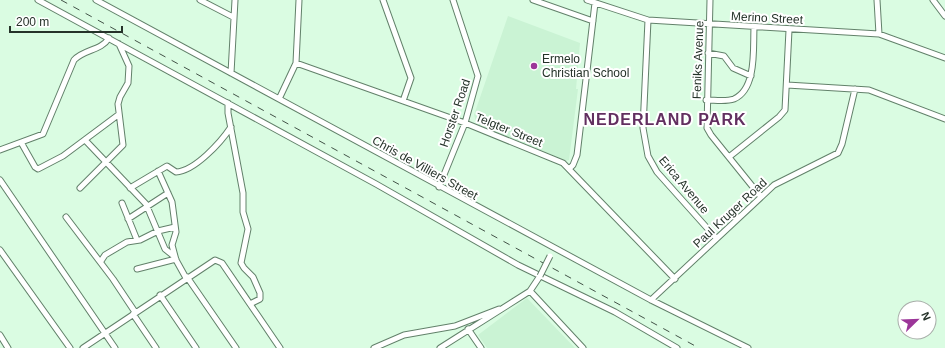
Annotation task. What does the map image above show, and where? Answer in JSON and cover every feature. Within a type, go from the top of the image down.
[{"type":"street","points":[[38,0],[119,43],[540,276],[610,309],[677,348]]},
{"type":"street","name":"Chris de Villiers Street","points":[[96,0],[439,187],[651,300],[748,348]]},
{"type":"street","points":[[200,0],[233,17]]},
{"type":"street","points":[[230,73],[234,0]]},
{"type":"street","points":[[279,99],[296,63],[299,0]]},
{"type":"street","points":[[384,0],[411,78],[403,101]]},
{"type":"street","name":"Horster Road","points":[[439,187],[465,123],[478,73],[453,0]]},
{"type":"street","points":[[533,0],[593,21]]},
{"type":"street","name":"Merino Street","points":[[587,0],[648,20],[754,28],[879,34],[945,58]]},
{"type":"street","name":"Feniks Avenue","points":[[710,0],[706,100],[707,128],[761,197]]},
{"type":"street","points":[[877,0],[879,34]]},
{"type":"street","points":[[933,0],[945,16]]},
{"type":"street","points":[[570,168],[573,165],[576,155],[595,3]]},
{"type":"street","name":"Erica Avenue","points":[[648,20],[643,128],[648,156],[658,172],[716,238]]},
{"type":"street","points":[[706,100],[727,100],[736,98],[748,83],[751,76],[754,28]]},
{"type":"street","points":[[729,157],[782,115],[786,107],[789,30]]},
{"type":"street","points":[[0,150],[22,144],[44,134],[74,60],[82,54],[102,46],[109,38]]},
{"type":"street","points":[[80,188],[123,144],[118,115],[120,97],[128,83],[129,66],[119,43]]},
{"type":"street","points":[[708,54],[724,56],[733,68],[751,76]]},
{"type":"street","name":"Telgter Street","points":[[296,63],[465,123],[552,158],[570,168],[675,279]]},
{"type":"street","points":[[787,86],[869,90],[945,119]]},
{"type":"street","name":"Paul Kruger Road","points":[[651,300],[675,279],[716,238],[781,180],[838,153],[842,144],[855,89]]},
{"type":"street","points":[[228,103],[243,193],[244,215],[248,229],[241,263],[253,277],[261,295],[260,299],[250,304]]},
{"type":"street","points":[[22,144],[35,167],[38,169],[52,162],[86,140],[118,115]]},
{"type":"street","points":[[130,188],[168,166],[175,172],[184,170],[215,148],[231,127]]},
{"type":"street","points":[[86,140],[147,206],[165,249],[175,258]]},
{"type":"street","points":[[158,171],[173,204],[175,237],[172,245],[175,258],[186,278],[236,348]]},
{"type":"street","points":[[0,180],[115,348]]},
{"type":"street","points":[[128,219],[168,193]]},
{"type":"street","points":[[122,203],[137,240]]},
{"type":"street","points":[[66,217],[100,262],[156,348]]},
{"type":"street","points":[[100,262],[105,255],[127,242],[137,240],[158,231],[175,227]]},
{"type":"street","points":[[440,348],[480,321],[530,291],[540,276],[554,248]]},
{"type":"street","points":[[0,250],[67,347]]},
{"type":"street","points":[[137,269],[175,258]]},
{"type":"street","points":[[83,348],[212,260],[219,260],[280,348]]},
{"type":"street","points":[[530,291],[583,348]]},
{"type":"street","points":[[160,295],[196,348]]},
{"type":"street","points":[[374,348],[404,335],[456,326],[499,309]]},
{"type":"street","points":[[468,329],[481,348]]},
{"type":"street","points":[[0,335],[8,348]]},
{"type":"shaded area","name":"Ermelo Christian School","points":[[508,16],[580,43],[576,89],[578,89],[569,160],[566,161],[477,124],[474,115]]},
{"type":"shaded area","points":[[527,298],[575,348],[487,348],[478,335]]},
{"type":"railway","points":[[61,0],[699,348]]},
{"type":"place","name":"Ermelo Christian School","points":[[534,66]]},
{"type":"district","name":"NEDERLAND PARK","points":[[665,119]]}]
